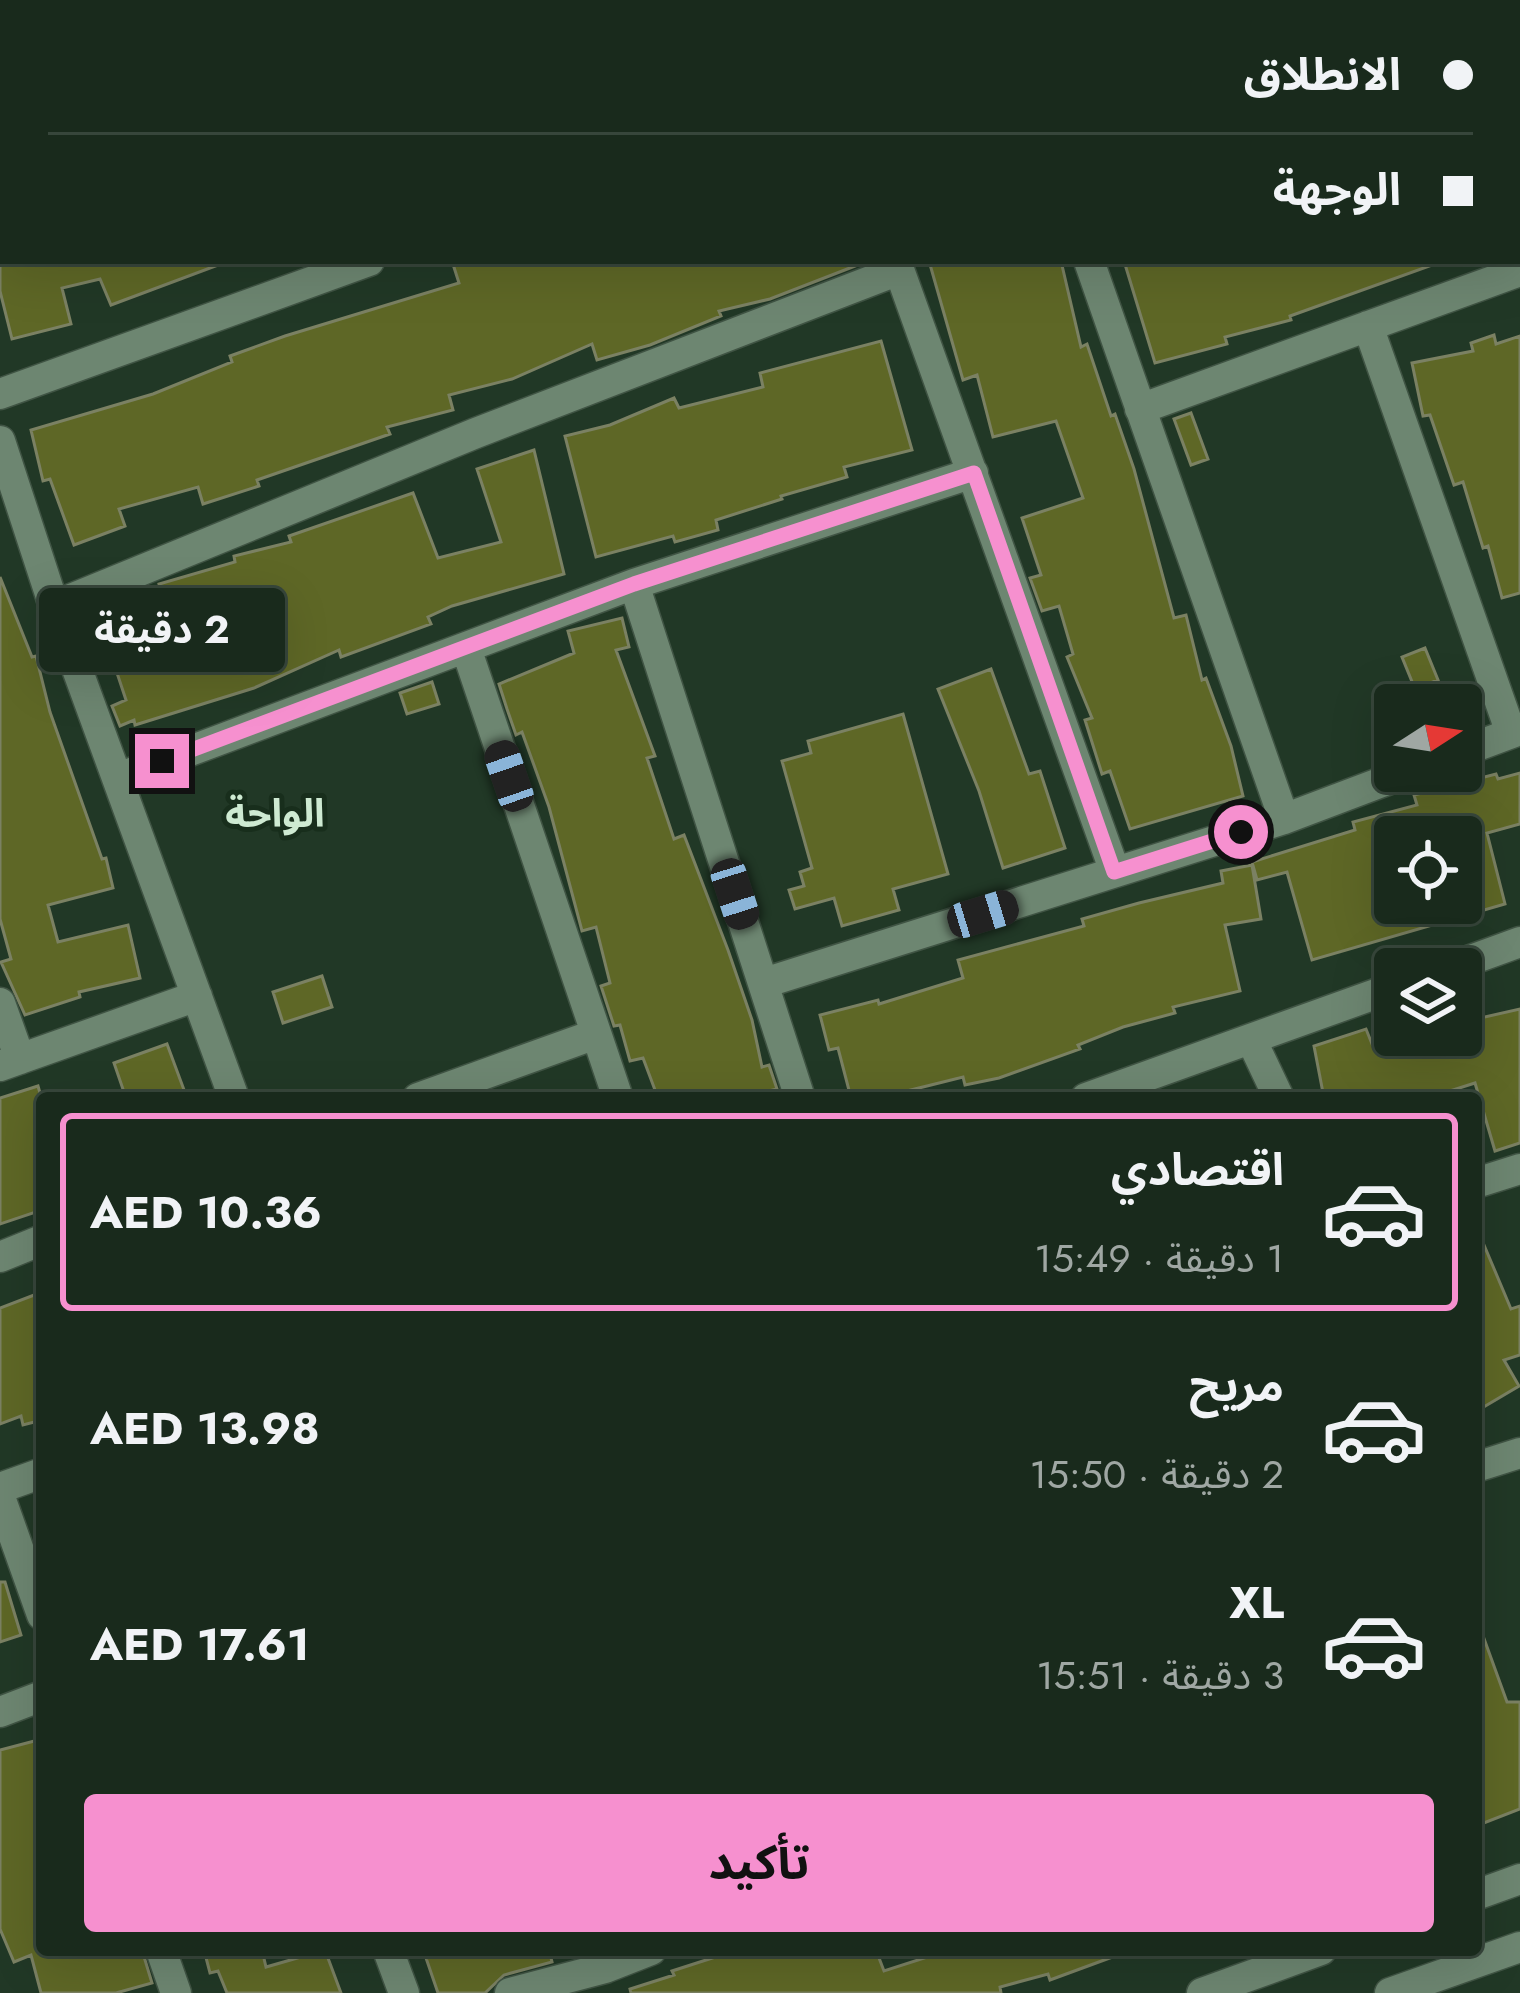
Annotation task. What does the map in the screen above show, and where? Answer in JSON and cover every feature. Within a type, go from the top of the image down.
[{"type":"street","points":[[1090,264],[1284,819]]},
{"type":"street","points":[[54,606],[897,265],[1114,872]]},
{"type":"street","points":[[0,394],[322,269]]},
{"type":"street","points":[[1140,410],[1520,271]]},
{"type":"street","points":[[1368,326],[1515,732],[1482,744]]},
{"type":"street","points":[[0,441],[54,606],[232,1092]]},
{"type":"street","points":[[118,778],[634,584],[974,473]]},
{"type":"street","points":[[634,584],[798,1092]]},
{"type":"street","points":[[466,648],[616,1092]]},
{"type":"street","points":[[764,983],[1284,819],[1374,785]]},
{"type":"street","points":[[1482,956],[1520,942]]},
{"type":"street","points":[[1103,1092],[1374,995]]},
{"type":"street","points":[[0,1004],[10,1062],[197,996]]},
{"type":"street","points":[[435,1092],[596,1034]]},
{"type":"street","points":[[1251,1039],[1276,1092]]},
{"type":"street","points":[[1482,1182],[1520,1169]]},
{"type":"street","points":[[0,1257],[36,1242]]},
{"type":"street","points":[[1482,1465],[1520,1453]]},
{"type":"street","points":[[36,1476],[0,1492],[36,1597]]},
{"type":"street","points":[[0,1712],[36,1698]]},
{"type":"street","points":[[1482,1892],[1520,1879]]},
{"type":"street","points":[[1390,1993],[1520,1947]]},
{"type":"street","points":[[163,1956],[176,1993]]},
{"type":"street","points":[[390,1956],[404,1993]]},
{"type":"street","points":[[1202,1993],[1305,1956]]},
{"type":"street","points":[[510,1993],[602,1959]]},
{"type":"building","points":[[0,264],[221,264],[111,305],[100,279],[62,288],[71,324],[12,339],[0,291]]},
{"type":"building","points":[[453,264],[860,264],[770,299],[719,311],[721,316],[650,345],[597,360],[592,344],[512,379],[449,395],[453,410],[387,427],[390,434],[257,480],[259,486],[203,504],[198,487],[119,509],[125,526],[74,545],[50,479],[43,481],[31,430],[153,394],[232,362],[230,356],[285,336],[459,283]]},
{"type":"building","points":[[930,264],[1062,264],[1081,347],[1087,344],[1111,416],[1115,414],[1174,618],[1186,615],[1202,680],[1206,678],[1231,746],[1243,796],[1130,829],[1110,771],[1102,774],[1085,720],[1092,718],[1067,657],[1073,654],[1059,606],[1042,611],[1030,578],[1041,575],[1022,518],[1083,498],[1056,421],[993,437],[977,375],[963,380]]},
{"type":"building","points":[[1125,264],[1435,264],[1290,316],[1291,320],[1225,337],[1227,344],[1155,363]]},
{"type":"building","points":[[1494,335],[1496,344],[1520,336],[1520,593],[1502,598],[1463,482],[1454,485],[1430,415],[1423,416],[1412,363],[1473,351],[1471,343]]},
{"type":"building","points":[[881,341],[912,450],[844,467],[847,477],[716,520],[718,530],[675,542],[673,536],[596,557],[565,436],[610,425],[674,398],[679,408],[763,387],[760,373]]},
{"type":"building","points":[[1191,413],[1208,459],[1191,465],[1174,419]]},
{"type":"building","points":[[534,450],[564,574],[452,606],[428,617],[431,624],[341,657],[339,650],[254,688],[120,726],[112,706],[126,700],[117,673],[177,652],[159,584],[235,562],[234,556],[291,542],[289,536],[413,493],[438,558],[501,542],[477,469]]},
{"type":"building","points":[[0,577],[32,657],[36,656],[50,712],[113,888],[48,905],[58,942],[128,925],[140,978],[79,992],[80,997],[25,1015],[1,962],[11,959],[0,919]]},
{"type":"building","points":[[622,618],[629,647],[616,650],[655,756],[647,758],[674,839],[684,835],[752,1020],[762,1067],[769,1065],[777,1089],[656,1092],[643,1058],[630,1061],[620,1025],[614,1026],[601,986],[610,983],[596,927],[582,931],[549,807],[499,684],[574,653],[568,631]]},
{"type":"building","points":[[1425,648],[1438,680],[1413,684],[1402,657]]},
{"type":"building","points":[[991,669],[1029,774],[1040,771],[1065,848],[1003,868],[979,791],[938,689]]},
{"type":"building","points":[[432,682],[439,704],[407,714],[400,693]]},
{"type":"building","points":[[903,714],[948,874],[893,889],[899,910],[842,926],[834,898],[795,909],[789,890],[804,886],[800,872],[812,868],[782,761],[811,753],[808,741]]},
{"type":"building","points":[[1520,773],[1520,824],[1487,833],[1505,904],[1482,911],[1482,816],[1376,816],[1417,805],[1414,795],[1426,792],[1482,792],[1482,778],[1496,774],[1498,779]]},
{"type":"building","points":[[1374,816],[1374,924],[1436,924],[1312,960],[1287,872],[1257,880],[1252,862],[1355,830],[1353,822]]},
{"type":"building","points":[[1252,865],[1261,919],[1225,925],[1240,991],[1173,1007],[1175,1013],[1123,1027],[1078,1045],[1080,1049],[999,1078],[965,1085],[963,1077],[907,1092],[849,1092],[838,1048],[829,1050],[820,1015],[878,1000],[879,1004],[963,978],[958,960],[1084,926],[1082,919],[1223,883],[1221,871]]},
{"type":"building","points":[[322,976],[332,1007],[283,1023],[273,992]]},
{"type":"building","points":[[1520,1009],[1520,1143],[1495,1151],[1482,1092],[1475,1083],[1447,1092],[1323,1092],[1314,1046],[1366,1029],[1374,1056],[1482,1056],[1482,1018]]},
{"type":"building","points":[[167,1044],[185,1092],[124,1092],[114,1063]]},
{"type":"building","points":[[38,1086],[40,1092],[36,1092],[36,1212],[0,1224],[0,1098]]},
{"type":"building","points":[[1482,1240],[1511,1309],[1520,1306],[1520,1355],[1504,1360],[1519,1386],[1482,1408]]},
{"type":"building","points":[[36,1294],[36,1422],[23,1425],[21,1416],[0,1424],[0,1308]]},
{"type":"building","points":[[0,1582],[5,1582],[21,1635],[0,1642]]},
{"type":"building","points":[[1482,1633],[1507,1702],[1520,1702],[1520,1809],[1482,1824]]},
{"type":"building","points":[[36,1741],[36,1956],[144,1956],[152,1983],[116,1993],[41,1993],[31,1955],[14,1962],[0,1929],[0,1750]]},
{"type":"building","points":[[206,1956],[263,1956],[266,1967],[304,1956],[327,1956],[341,1993],[227,1993],[218,1971],[210,1973]]},
{"type":"building","points":[[550,1956],[552,1962],[504,1975],[485,1993],[438,1993],[426,1958]]},
{"type":"building","points":[[718,1956],[878,1956],[884,1971],[930,1956],[1115,1956],[1050,1980],[1048,1974],[1000,1987],[1001,1993],[631,1993],[630,1989],[674,1975],[672,1971]]},
{"type":"district","name":"الواحة","points":[[275,813]]},
{"type":"route","points":[[162,761],[634,584],[974,473],[1114,872],[1241,832]]}]
